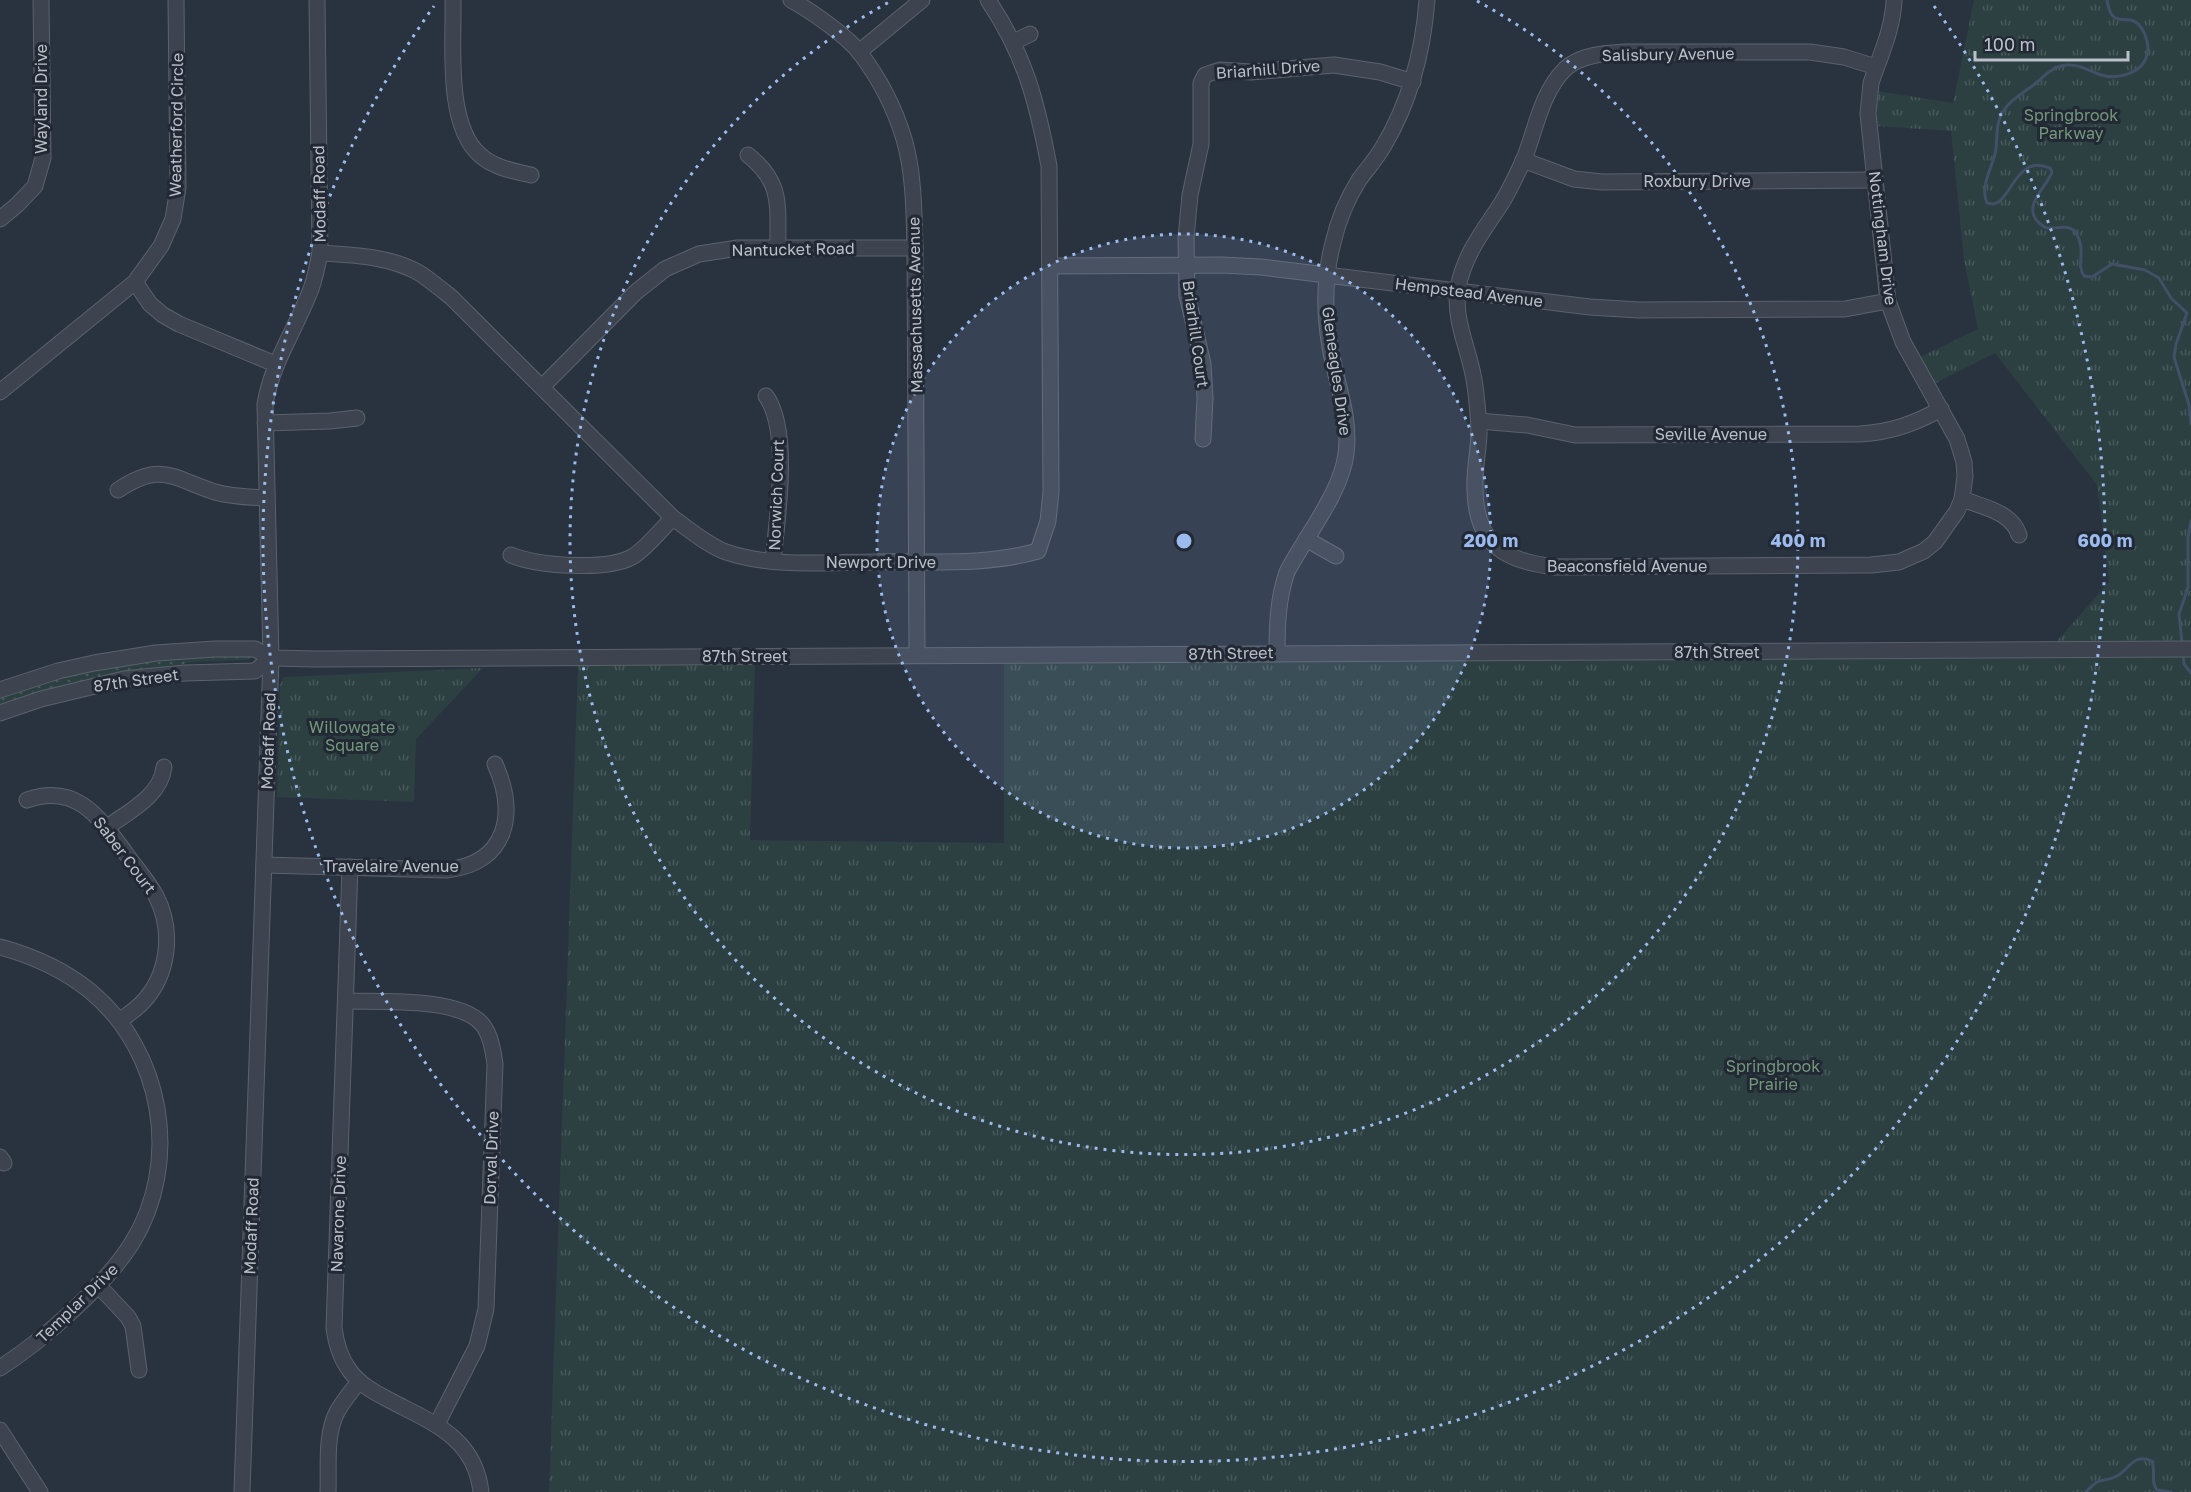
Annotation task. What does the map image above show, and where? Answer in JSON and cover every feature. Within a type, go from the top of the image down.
[{"type":"street","name":"Wayland Drive","points":[[0,219],[35,186],[43,158],[41,0]]},
{"type":"street","name":"Weatherford Circle","points":[[0,392],[135,282],[161,246],[173,219],[178,188],[176,0]]},
{"type":"street","name":"Modaff Road","points":[[242,1492],[271,658],[265,423],[268,384],[275,364],[310,293],[320,253],[317,0]]},
{"type":"street","points":[[453,0],[454,105],[465,134],[479,155],[499,167],[531,175]]},
{"type":"street","name":"Massachusetts Avenue","points":[[791,0],[820,19],[859,52],[886,94],[904,139],[913,193],[915,248],[917,655]]},
{"type":"street","points":[[859,52],[922,0]]},
{"type":"street","name":"Newport Drive","points":[[320,253],[357,255],[388,261],[419,273],[451,297],[673,518],[725,551],[757,560],[773,561],[916,562],[991,561],[1038,551],[1048,521],[1052,492],[1049,166],[1040,119],[1029,80],[1014,42],[988,0]]},
{"type":"street","name":"Gleneagles Drive","points":[[1277,653],[1279,603],[1288,571],[1328,504],[1346,456],[1347,428],[1344,405],[1326,324],[1326,274],[1333,243],[1346,204],[1358,182],[1388,139],[1403,108],[1413,82],[1424,40],[1427,0]]},
{"type":"street","name":"Nottingham Drive","points":[[1894,0],[1892,22],[1871,83],[1868,114],[1888,301],[1903,342],[1957,439],[1964,462],[1962,499]]},
{"type":"street","points":[[1014,42],[1030,34]]},
{"type":"street","name":"Salisbury Avenue","points":[[1458,290],[1466,259],[1503,201],[1523,160],[1551,87],[1567,67],[1591,57],[1625,52],[1810,52],[1844,57],[1876,67]]},
{"type":"street","name":"Briarhill Drive","points":[[1187,265],[1186,219],[1200,144],[1202,83],[1205,75],[1220,70],[1251,72],[1334,65],[1380,72],[1413,82]]},
{"type":"street","points":[[748,155],[763,166],[774,185],[778,248]]},
{"type":"street","name":"Roxbury Drive","points":[[1523,160],[1562,176],[1585,181],[1875,180]]},
{"type":"street","name":"Nantucket Road","points":[[542,387],[636,291],[665,269],[699,254],[738,248],[915,248]]},
{"type":"street","name":"Briarhill Court","points":[[1187,265],[1187,295],[1203,364],[1205,398],[1203,438]]},
{"type":"street","name":"Hempstead Avenue","points":[[1050,266],[1261,267],[1590,307],[1638,310],[1845,309],[1888,301]]},
{"type":"street","points":[[135,282],[150,304],[163,315],[179,324],[275,364]]},
{"type":"street","name":"Beaconsfield Avenue","points":[[1458,290],[1457,310],[1461,334],[1475,382],[1479,421],[1475,490],[1481,524],[1493,546],[1517,559],[1540,566],[1556,567],[1860,565],[1899,562],[1924,551],[1935,542],[1950,523],[1962,499]]},
{"type":"street","name":"Norwich Court","points":[[766,396],[775,413],[780,444],[778,515],[773,561]]},
{"type":"street","name":"Seville Avenue","points":[[1479,421],[1527,424],[1575,435],[1860,434],[1899,429],[1941,410]]},
{"type":"street","points":[[265,423],[357,418]]},
{"type":"street","points":[[118,490],[140,477],[163,474],[230,495],[267,498]]},
{"type":"street","points":[[1962,499],[2005,516],[2012,521],[2019,535]]},
{"type":"street","points":[[511,555],[548,564],[618,562],[632,556],[642,548],[673,518]]},
{"type":"street","points":[[1306,539],[1336,556]]},
{"type":"street","name":"87th Street","points":[[0,690],[58,671],[94,663],[156,653],[215,649],[255,649],[271,658],[1528,654],[2191,649]]},
{"type":"street","name":"87th Street","points":[[0,713],[41,699],[124,679],[186,673],[255,671],[271,658]]},
{"type":"street","name":"Travelaire Avenue","points":[[264,865],[447,870],[459,869],[479,862],[498,842],[506,820],[506,794],[495,764]]},
{"type":"street","points":[[106,828],[154,791],[163,776],[164,767]]},
{"type":"street","name":"Saber Court","points":[[27,800],[45,796],[75,801],[90,809],[153,890],[162,909],[166,928],[166,951],[160,975],[142,1003],[120,1021]]},
{"type":"street","name":"Navarone Drive","points":[[351,867],[334,1328],[340,1353],[350,1372],[376,1394],[437,1424],[455,1438],[469,1455],[479,1479],[481,1492]]},
{"type":"street","name":"Templar Drive","points":[[0,947],[35,958],[65,973],[91,992],[120,1021],[135,1045],[151,1082],[160,1126],[160,1155],[156,1185],[142,1225],[123,1257],[98,1285],[34,1345],[0,1368]]},
{"type":"street","name":"Dorval Drive","points":[[346,1001],[437,1005],[462,1010],[483,1025],[493,1051],[486,1309],[477,1346],[437,1424]]},
{"type":"street","points":[[98,1285],[128,1317],[133,1326],[139,1370]]},
{"type":"street","points":[[328,1492],[333,1421],[359,1381]]},
{"type":"street","points":[[0,1430],[40,1492]]},
{"type":"green space","name":"Springbrook Parkway","points":[[1974,0],[2191,0],[2191,643],[2055,643],[2109,582],[2097,485],[1995,353],[1934,384],[1918,358],[1978,329],[1964,260],[1951,131],[1877,126],[1877,91],[1953,103]]},
{"type":"green space","points":[[249,655],[250,659],[247,660],[192,662],[0,707],[0,696],[80,672],[164,660]]},
{"type":"green space","name":"Springbrook Prairie","points":[[2191,656],[2191,1492],[549,1492],[578,666],[755,665],[750,840],[1004,843],[1004,662]]},
{"type":"green space","name":"Willowgate Square","points":[[483,668],[416,739],[414,802],[277,797],[280,685],[284,677]]},
{"type":"waterway","points":[[2107,0],[2114,17],[2136,22],[2143,30],[2148,45],[2145,61],[2135,71],[2115,77],[2101,75],[2076,66],[2060,66],[2050,71],[2012,101],[1998,122],[1996,150],[1985,185],[1985,197],[1987,203],[1999,202],[2025,170],[2040,165],[2050,168],[2052,172],[2034,203],[2034,217],[2046,228],[2065,227],[2075,231],[2081,245],[2081,266],[2084,276],[2092,277],[2112,264],[2145,270],[2159,278],[2171,298],[2187,313],[2174,357],[2189,405],[2191,424]]},
{"type":"waterway","points":[[2182,643],[2179,614],[2188,588],[2188,537],[2191,521]]},
{"type":"waterway","points":[[2183,653],[2184,664],[2191,673]]},
{"type":"waterway","points":[[2086,1492],[2098,1482],[2120,1474],[2140,1459],[2152,1461],[2157,1490],[2171,1492]]}]
